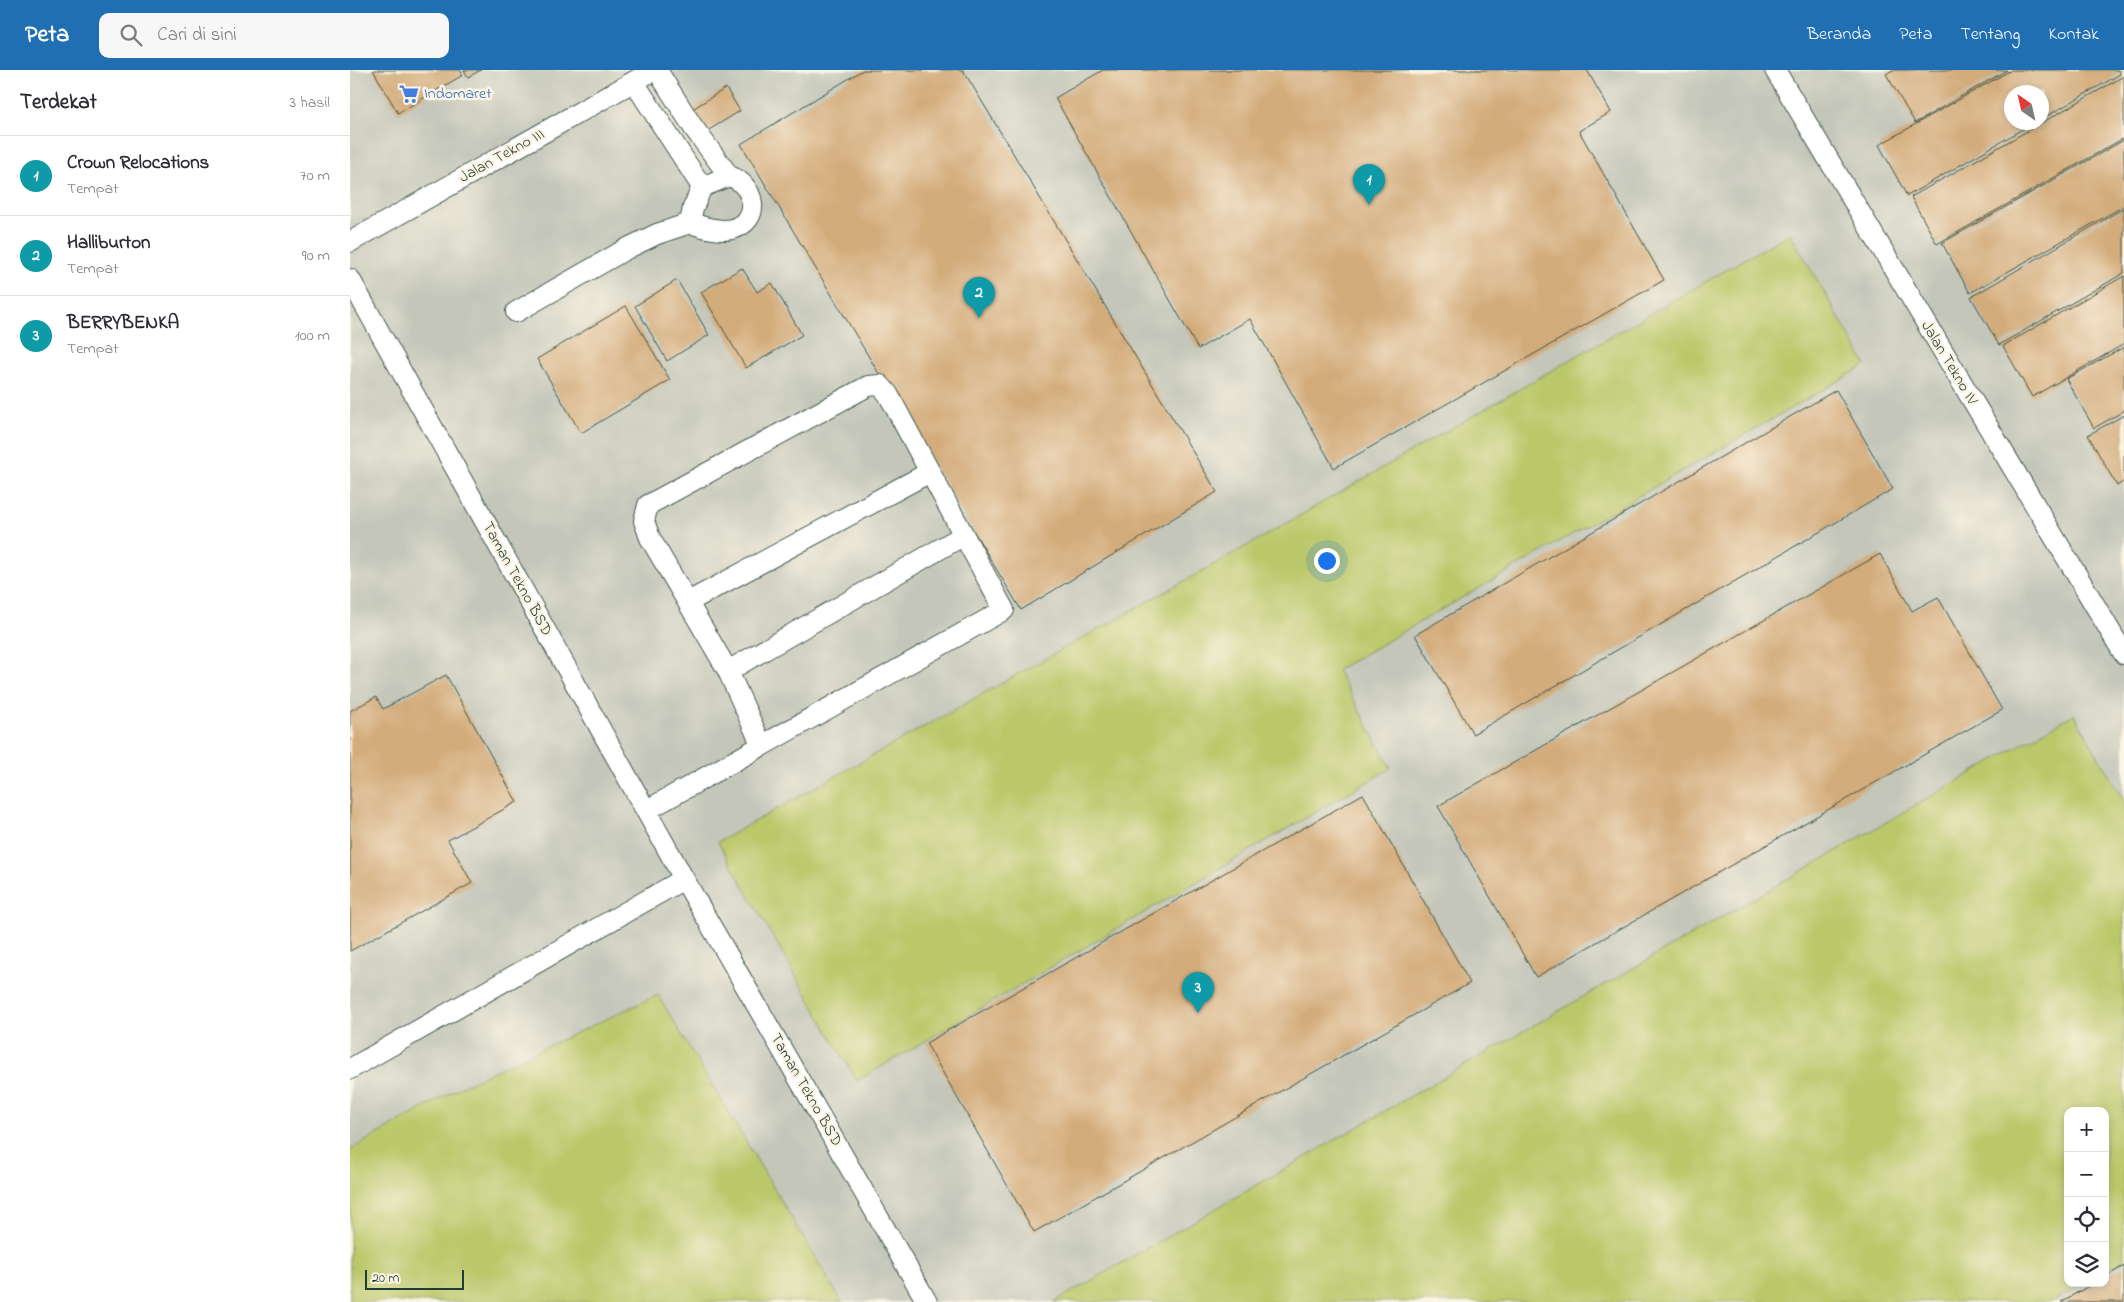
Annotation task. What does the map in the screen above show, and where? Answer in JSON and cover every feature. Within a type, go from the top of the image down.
[{"type":"lane","name":"Jalan Tekno III","points":[[350,242],[655,70]]},
{"type":"lane","points":[[655,70],[729,176]]},
{"type":"lane","name":"Jalan Tekno IV","points":[[1775,70],[2124,654]]},
{"type":"lane","points":[[634,82],[702,186]]},
{"type":"lane","points":[[516,312],[628,248],[657,234],[690,224],[707,228],[731,229],[742,225],[749,218],[753,207],[752,197],[737,178],[729,176],[702,186]]},
{"type":"lane","points":[[690,224],[702,186]]},
{"type":"lane","name":"Taman Tekno BSD","points":[[350,279],[357,306],[927,1302]]},
{"type":"lane","points":[[647,810],[762,746],[1004,610],[888,394],[880,385],[868,386],[859,390],[648,506],[644,521],[650,538],[728,671],[762,746]]},
{"type":"lane","points":[[688,602],[930,472]]},
{"type":"lane","points":[[728,671],[964,535]]},
{"type":"lane","points":[[350,1069],[684,879]]},
{"type":"shaded area","points":[[350,70],[2124,70],[2124,1302],[350,1302]]},
{"type":"green space","points":[[1790,233],[1866,365],[1337,670],[1391,768],[857,1081],[718,842],[1261,538]]},
{"type":"green space","points":[[2074,714],[2124,801],[2124,1260],[2109,1269],[2109,1107],[2064,1107],[2064,1287],[2077,1287],[2052,1302],[1054,1302]]},
{"type":"green space","points":[[658,995],[842,1302],[350,1302],[350,1150],[464,1085]]},
{"type":"building","name":"Indomaret","points":[[373,70],[460,70],[463,75],[398,113]]},
{"type":"building","points":[[464,70],[481,70],[468,77]]},
{"type":"building","points":[[863,70],[963,70],[1217,492],[1021,610],[741,144]]},
{"type":"building","points":[[1103,70],[1587,70],[1611,112],[1579,131],[1664,280],[1334,468],[1250,319],[1198,349],[1055,98]]},
{"type":"building","points":[[1893,70],[2007,70],[1915,123],[1886,74]]},
{"type":"building","points":[[2011,70],[2118,70],[2120,74],[2049,115],[2049,85],[2004,85],[2004,130],[2021,130],[1907,196],[1879,145]]},
{"type":"building","points":[[2124,76],[2124,138],[1937,244],[1911,197],[2029,130],[2049,130],[2049,119]]},
{"type":"building","points":[[726,88],[740,111],[704,133],[691,110]]},
{"type":"building","points":[[2124,140],[2124,206],[1970,293],[1942,243]]},
{"type":"building","points":[[2124,208],[2124,273],[1999,345],[1971,297]]},
{"type":"building","points":[[742,268],[757,292],[772,283],[802,335],[746,368],[701,292]]},
{"type":"building","points":[[2124,276],[2124,344],[2032,397],[2003,346]]},
{"type":"building","points":[[677,280],[709,335],[667,361],[635,306]]},
{"type":"building","points":[[626,306],[670,380],[581,433],[537,359]]},
{"type":"building","points":[[2124,347],[2124,411],[2094,428],[2066,379]]},
{"type":"building","points":[[1836,390],[1893,489],[1473,734],[1415,635]]},
{"type":"building","points":[[2124,415],[2124,481],[2117,486],[2088,435]]},
{"type":"building","points":[[1880,554],[1912,611],[1938,597],[2002,710],[1536,977],[1438,806]]},
{"type":"building","points":[[446,675],[517,802],[448,840],[472,883],[350,951],[350,711],[376,697],[383,709]]},
{"type":"building","points":[[1363,794],[1470,983],[1034,1232],[926,1043]]},
{"type":"building","points":[[2124,1266],[2124,1302],[2061,1302],[2087,1287],[2109,1287],[2109,1275]]},
{"type":"place","name":"Indomaret","points":[[409,94]]},
{"type":"place","name":"Crown Relocations","points":[[1369,205]]},
{"type":"place","name":"Halliburton","points":[[979,318]]},
{"type":"place","name":"BERRYBENKA","points":[[1198,1013]]}]
